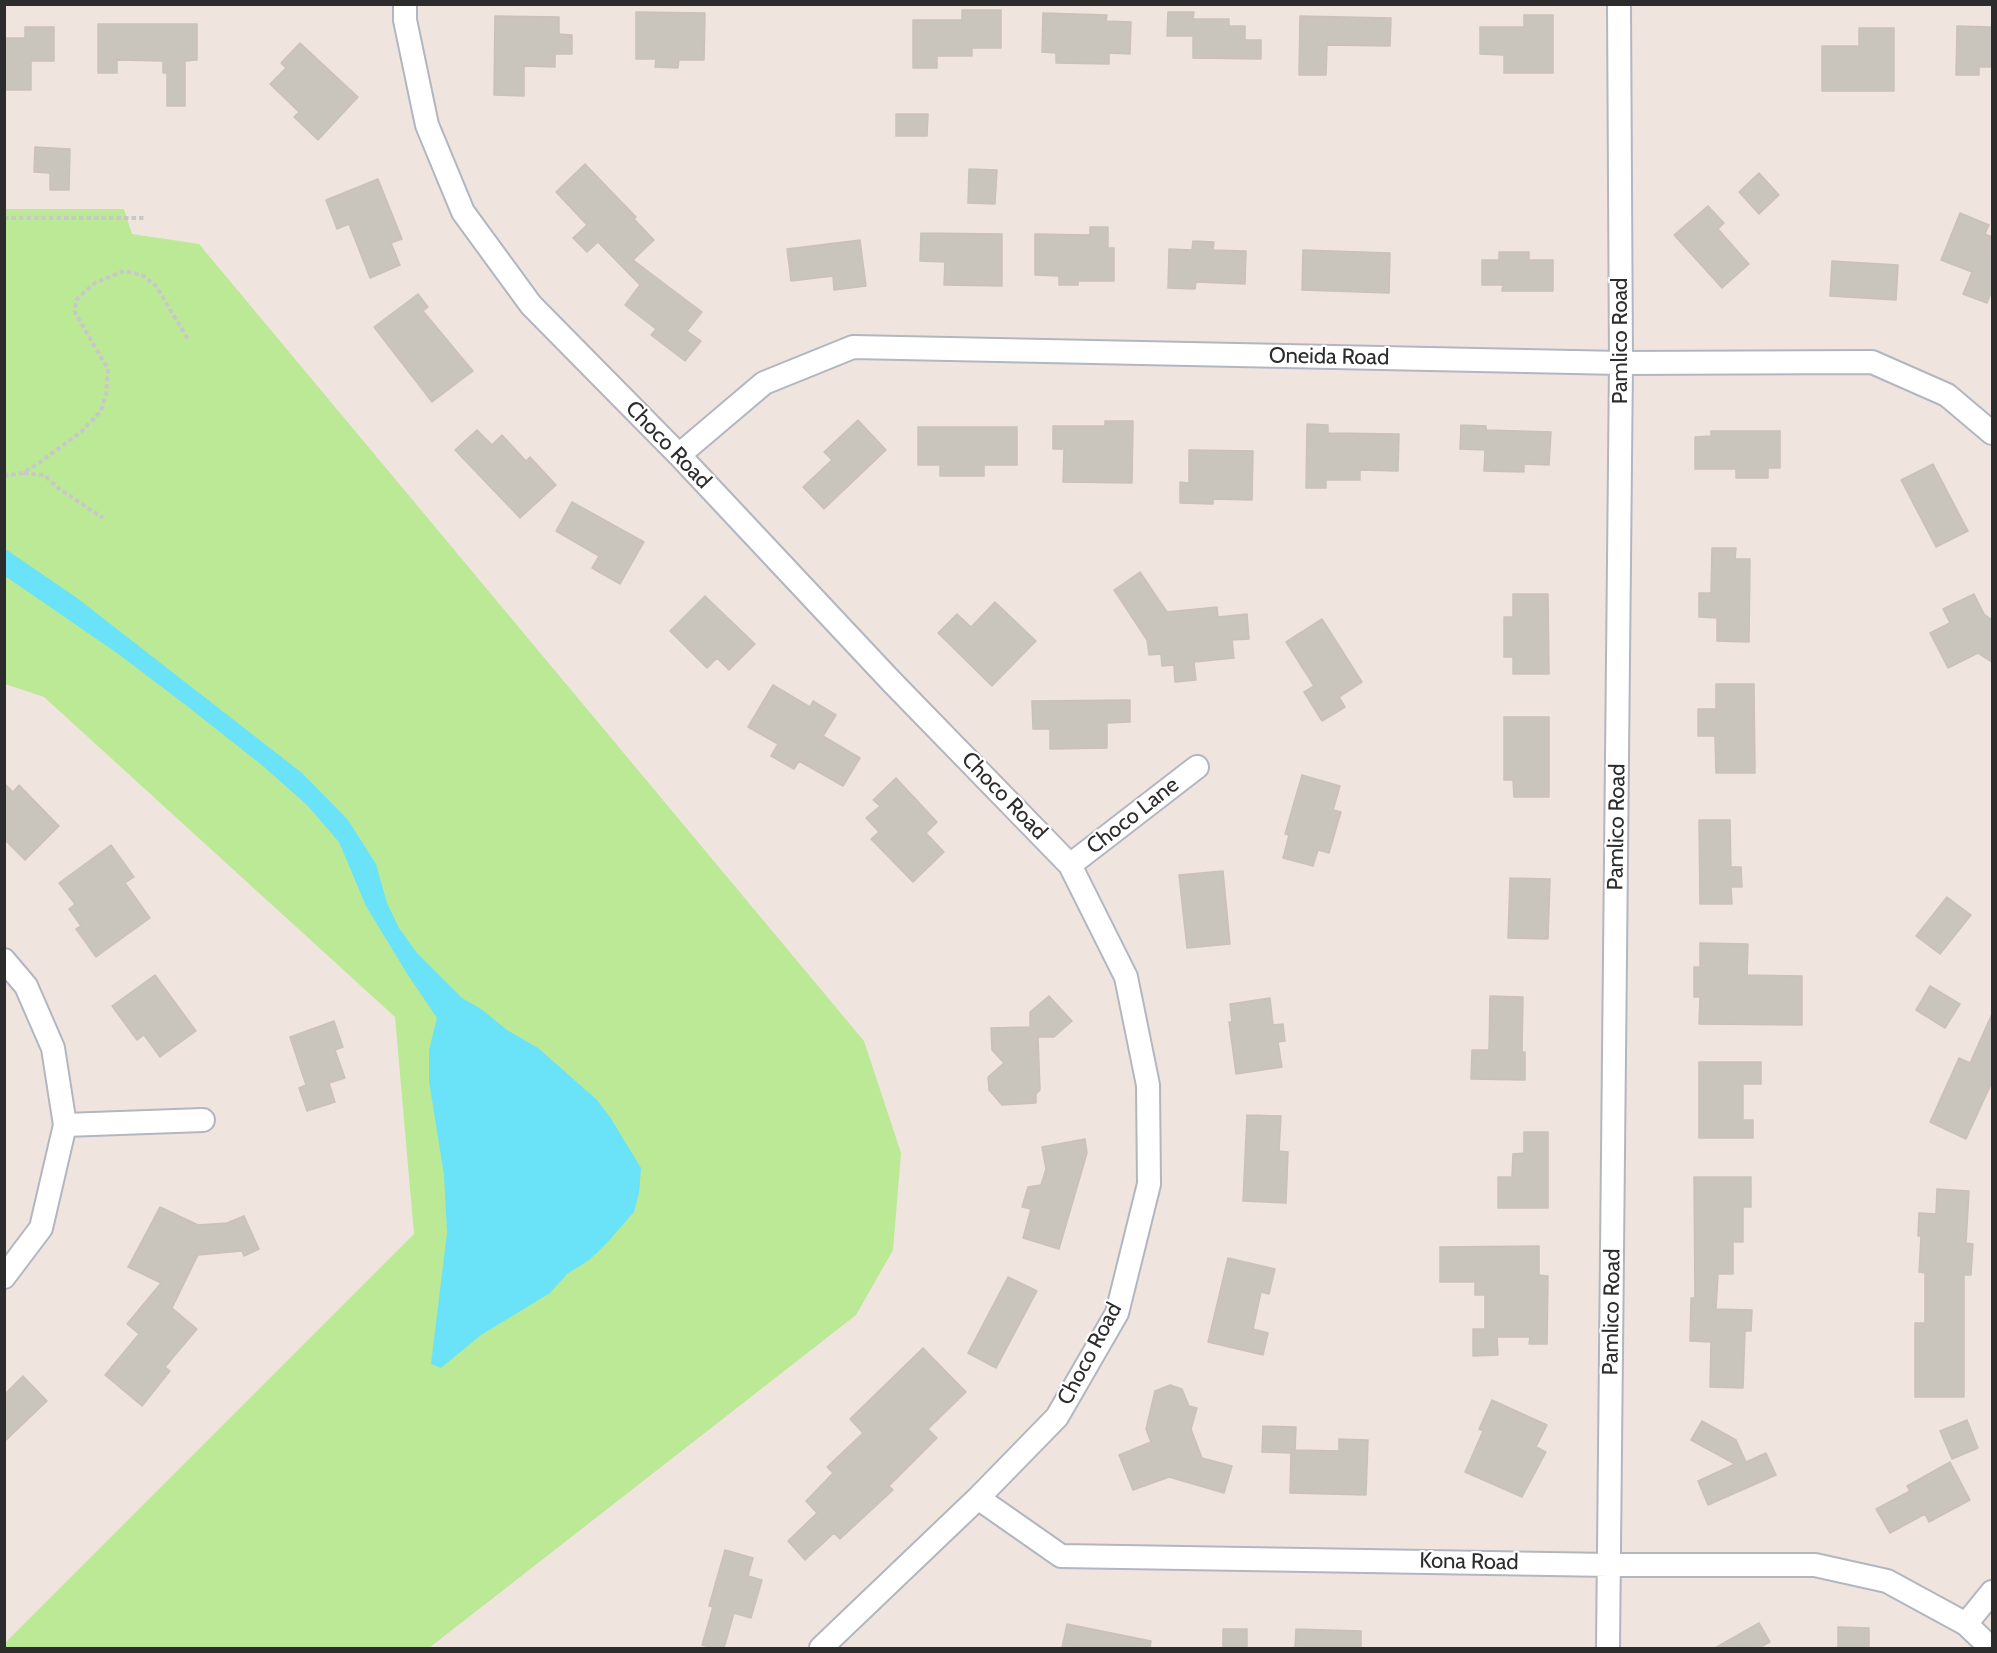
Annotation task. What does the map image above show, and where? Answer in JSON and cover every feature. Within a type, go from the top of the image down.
[{"type":"street","name":"Choco Road","points":[[405,4],[405,20],[427,125],[463,212],[531,305],[678,455],[1070,865],[1126,977],[1148,1085],[1149,1184],[1117,1313],[1057,1417],[978,1498],[821,1648]]},
{"type":"street","name":"Pamlico Road","points":[[1608,1648],[1621,363],[1619,4]]},
{"type":"street","name":"Oneida Road","points":[[678,455],[764,383],[853,346],[1621,363],[1872,362],[1947,395],[1992,433]]},
{"type":"street","name":"Choco Lane","points":[[1070,865],[1197,767]]},
{"type":"street","points":[[4,960],[26,986],[53,1048],[65,1125],[41,1228],[4,1277]]},
{"type":"street","points":[[65,1125],[203,1120]]},
{"type":"street","name":"Kona Road","points":[[978,1498],[1061,1556],[1610,1565],[1815,1565],[1887,1581],[1966,1624],[1991,1648]]},
{"type":"street","points":[[1966,1624],[1992,1592]]},
{"type":"path","points":[[4,218],[144,218]]},
{"type":"path","points":[[23,473],[81,432],[100,411],[106,394],[108,369],[75,313],[76,300],[95,283],[124,271],[142,275],[156,286],[189,341]]},
{"type":"path","points":[[4,476],[23,473],[44,475],[58,488],[103,519]]},
{"type":"green space","points":[[5,209],[124,209],[132,234],[199,244],[864,1041],[901,1153],[893,1250],[856,1315],[429,1648],[5,1648],[5,1643],[414,1234],[395,1017],[44,697],[5,684]]},
{"type":"water","points":[[4,548],[77,598],[302,773],[348,820],[376,864],[387,903],[399,928],[417,953],[462,998],[481,1009],[507,1030],[538,1048],[596,1099],[610,1117],[641,1168],[639,1193],[634,1212],[605,1245],[589,1260],[567,1274],[550,1293],[481,1335],[441,1368],[431,1364],[447,1233],[444,1175],[429,1081],[429,1050],[437,1018],[366,906],[339,842],[307,805],[263,766],[187,706],[117,653],[5,576]]},
{"type":"building","points":[[962,10],[1001,10],[1001,48],[972,48],[972,56],[937,56],[937,68],[913,68],[913,20],[962,20]]},
{"type":"building","points":[[636,12],[705,13],[704,60],[679,60],[678,68],[655,67],[656,59],[636,59]]},
{"type":"building","points":[[1168,12],[1194,12],[1193,19],[1229,19],[1229,26],[1245,26],[1245,40],[1261,40],[1261,59],[1193,58],[1193,36],[1167,36]]},
{"type":"building","points":[[1043,13],[1107,15],[1106,21],[1131,22],[1130,54],[1109,53],[1109,64],[1056,63],[1056,53],[1042,52]]},
{"type":"building","points":[[1524,15],[1553,15],[1553,73],[1504,73],[1504,55],[1480,54],[1480,27],[1524,27]]},
{"type":"building","points":[[495,16],[559,17],[559,34],[572,35],[572,54],[555,54],[555,67],[524,66],[524,96],[494,95]]},
{"type":"building","points":[[1300,16],[1391,18],[1390,46],[1327,45],[1326,75],[1299,75]]},
{"type":"building","points":[[98,24],[197,24],[197,60],[185,61],[185,106],[167,106],[167,73],[163,73],[163,61],[117,60],[117,73],[98,73]]},
{"type":"building","points":[[1957,26],[1992,27],[1992,67],[1979,67],[1979,75],[1956,75]]},
{"type":"building","points":[[25,27],[54,27],[54,61],[31,61],[31,90],[5,90],[4,38],[25,38]]},
{"type":"building","points":[[1859,28],[1894,28],[1894,91],[1822,91],[1822,46],[1859,46]]},
{"type":"building","points":[[300,43],[358,97],[318,140],[294,117],[299,112],[270,84],[286,68],[281,63]]},
{"type":"building","points":[[896,114],[928,114],[927,136],[896,136]]},
{"type":"building","points":[[35,147],[70,149],[69,190],[50,190],[50,173],[34,172]]},
{"type":"building","points":[[585,164],[636,217],[634,219],[654,240],[633,260],[702,312],[687,331],[701,341],[685,361],[651,335],[656,329],[625,305],[640,285],[598,242],[587,252],[573,238],[587,225],[556,192]]},
{"type":"building","points":[[969,169],[997,170],[995,204],[968,203]]},
{"type":"building","points":[[1759,173],[1779,195],[1759,214],[1739,192]]},
{"type":"building","points":[[378,179],[402,239],[391,243],[400,265],[370,278],[349,224],[337,229],[326,200]]},
{"type":"building","points":[[1708,206],[1724,223],[1718,229],[1749,264],[1722,288],[1674,235]]},
{"type":"building","points":[[1960,213],[1989,225],[1985,234],[1992,237],[1992,290],[1987,303],[1963,294],[1972,272],[1941,260]]},
{"type":"building","points":[[1090,227],[1108,227],[1108,248],[1114,248],[1114,281],[1078,281],[1078,285],[1059,285],[1059,276],[1035,275],[1035,234],[1090,235]]},
{"type":"building","points":[[921,233],[1002,234],[1002,286],[944,285],[945,262],[920,261]]},
{"type":"building","points":[[860,240],[866,286],[834,290],[833,276],[791,281],[787,249]]},
{"type":"building","points":[[1193,241],[1214,242],[1213,250],[1246,251],[1245,284],[1196,282],[1195,289],[1168,288],[1169,249],[1192,250]]},
{"type":"building","points":[[1303,250],[1390,253],[1389,293],[1302,290]]},
{"type":"building","points":[[1499,252],[1529,252],[1529,260],[1553,260],[1553,291],[1502,291],[1503,285],[1482,285],[1482,260],[1499,260]]},
{"type":"building","points":[[1832,261],[1898,265],[1896,300],[1830,296]]},
{"type":"building","points":[[418,294],[428,307],[423,311],[473,371],[432,402],[374,327]]},
{"type":"building","points":[[858,420],[886,450],[824,509],[803,487],[832,460],[824,452]]},
{"type":"building","points":[[1105,421],[1133,421],[1132,483],[1063,482],[1064,449],[1053,449],[1053,426],[1105,426]]},
{"type":"building","points":[[1307,424],[1328,425],[1328,433],[1399,434],[1398,471],[1360,470],[1360,480],[1326,480],[1326,488],[1306,488]]},
{"type":"building","points":[[1461,425],[1486,426],[1486,430],[1551,432],[1549,465],[1524,464],[1524,472],[1484,471],[1485,450],[1460,449]]},
{"type":"building","points":[[918,427],[1017,427],[1017,465],[984,465],[984,476],[940,476],[940,465],[918,465]]},
{"type":"building","points":[[477,430],[492,445],[502,435],[526,461],[530,457],[556,485],[520,518],[455,450]]},
{"type":"building","points":[[1711,431],[1780,431],[1780,468],[1768,468],[1768,478],[1736,478],[1736,469],[1695,469],[1695,437],[1711,436]]},
{"type":"building","points":[[1189,450],[1253,451],[1252,500],[1213,499],[1213,504],[1180,503],[1180,482],[1189,483]]},
{"type":"building","points":[[1933,464],[1968,531],[1936,547],[1901,480]]},
{"type":"building","points":[[572,502],[644,542],[620,584],[592,568],[599,556],[556,531]]},
{"type":"building","points":[[1712,548],[1736,548],[1735,559],[1750,559],[1749,642],[1717,641],[1717,618],[1699,617],[1699,593],[1711,593]]},
{"type":"building","points":[[1140,572],[1167,612],[1217,607],[1218,617],[1247,614],[1249,639],[1232,640],[1234,658],[1194,662],[1196,680],[1175,682],[1174,665],[1162,666],[1161,654],[1149,655],[1147,640],[1114,590]]},
{"type":"building","points":[[1513,594],[1548,594],[1549,674],[1513,674],[1513,657],[1504,657],[1504,617],[1513,617]]},
{"type":"building","points":[[1974,594],[1984,614],[1992,620],[1992,662],[1978,653],[1948,668],[1930,633],[1950,623],[1943,609]]},
{"type":"building","points":[[705,596],[755,644],[729,670],[717,658],[707,668],[670,631]]},
{"type":"building","points":[[995,602],[1036,641],[992,686],[938,633],[957,614],[971,627]]},
{"type":"building","points":[[1322,619],[1362,682],[1339,697],[1345,707],[1322,721],[1304,692],[1314,686],[1286,642]]},
{"type":"building","points":[[1716,684],[1754,684],[1755,773],[1716,773],[1715,736],[1698,736],[1698,709],[1716,709]]},
{"type":"building","points":[[773,685],[810,707],[813,701],[836,715],[823,736],[860,758],[843,786],[799,761],[794,769],[771,756],[778,744],[748,727]]},
{"type":"building","points":[[1130,700],[1130,722],[1107,723],[1107,748],[1050,749],[1050,729],[1033,729],[1032,701]]},
{"type":"building","points":[[1504,717],[1549,717],[1549,797],[1514,797],[1513,780],[1504,780]]},
{"type":"building","points":[[1302,775],[1340,786],[1333,810],[1341,812],[1329,853],[1318,850],[1313,866],[1283,858],[1289,835],[1285,834]]},
{"type":"building","points":[[896,778],[937,822],[926,833],[944,852],[913,882],[871,839],[879,832],[866,818],[880,806],[873,800]]},
{"type":"building","points":[[4,783],[13,792],[19,785],[59,826],[25,860],[4,839]]},
{"type":"building","points":[[1699,820],[1730,820],[1731,867],[1741,867],[1742,887],[1731,887],[1732,904],[1700,904]]},
{"type":"building","points":[[111,845],[134,877],[125,883],[150,918],[96,957],[76,929],[81,926],[69,909],[75,904],[59,883]]},
{"type":"building","points":[[1223,871],[1230,944],[1187,948],[1179,875]]},
{"type":"building","points":[[1510,878],[1550,879],[1548,939],[1508,938]]},
{"type":"building","points":[[1947,897],[1971,915],[1940,954],[1916,936]]},
{"type":"building","points":[[1700,943],[1748,944],[1747,975],[1802,976],[1802,1025],[1699,1024],[1700,997],[1694,997],[1694,967],[1700,967]]},
{"type":"building","points":[[155,975],[196,1031],[160,1057],[144,1035],[137,1040],[112,1006]]},
{"type":"building","points":[[1930,986],[1960,1004],[1945,1028],[1916,1010]]},
{"type":"building","points":[[1049,996],[1072,1021],[1054,1037],[1038,1037],[1040,1090],[1036,1094],[1036,1103],[1002,1105],[989,1090],[988,1077],[1004,1063],[992,1050],[991,1028],[1030,1027],[1030,1012]]},
{"type":"building","points":[[1490,996],[1523,997],[1522,1052],[1525,1052],[1525,1080],[1471,1079],[1472,1050],[1489,1050]]},
{"type":"building","points":[[1270,998],[1273,1025],[1283,1024],[1285,1041],[1278,1042],[1282,1067],[1236,1074],[1229,1022],[1232,1022],[1230,1004]]},
{"type":"building","points":[[1992,1014],[1992,1082],[1966,1139],[1930,1122],[1959,1058],[1970,1063]]},
{"type":"building","points":[[334,1021],[343,1047],[335,1050],[345,1078],[329,1083],[335,1102],[307,1111],[299,1088],[306,1085],[290,1037]]},
{"type":"building","points":[[1699,1062],[1761,1062],[1761,1084],[1743,1084],[1743,1120],[1753,1120],[1753,1138],[1699,1138]]},
{"type":"building","points":[[1247,1115],[1281,1116],[1279,1151],[1288,1152],[1286,1203],[1243,1201]]},
{"type":"building","points":[[1524,1132],[1548,1132],[1548,1208],[1498,1208],[1498,1177],[1512,1177],[1513,1154],[1524,1153]]},
{"type":"building","points":[[1085,1139],[1087,1153],[1059,1249],[1023,1238],[1031,1209],[1022,1207],[1028,1187],[1041,1185],[1046,1169],[1042,1147]]},
{"type":"building","points":[[1694,1177],[1751,1177],[1751,1207],[1743,1207],[1743,1242],[1733,1242],[1733,1274],[1718,1274],[1716,1309],[1752,1310],[1751,1331],[1745,1331],[1743,1388],[1710,1387],[1711,1342],[1690,1341],[1691,1298],[1695,1298]]},
{"type":"building","points":[[1937,1189],[1969,1191],[1966,1243],[1973,1244],[1971,1275],[1964,1275],[1964,1397],[1915,1397],[1915,1323],[1925,1323],[1925,1273],[1919,1272],[1921,1236],[1918,1236],[1919,1213],[1936,1214]]},
{"type":"building","points":[[160,1207],[198,1225],[227,1223],[244,1216],[259,1249],[244,1256],[242,1251],[198,1255],[172,1308],[197,1329],[165,1367],[170,1371],[142,1406],[105,1375],[139,1334],[127,1324],[161,1283],[128,1267]]},
{"type":"building","points":[[1539,1246],[1539,1275],[1548,1276],[1547,1344],[1529,1344],[1530,1337],[1497,1337],[1498,1355],[1473,1356],[1473,1329],[1485,1329],[1485,1295],[1475,1295],[1475,1282],[1440,1282],[1440,1247]]},
{"type":"building","points":[[1228,1258],[1275,1269],[1269,1294],[1261,1292],[1253,1329],[1268,1333],[1263,1355],[1208,1342]]},
{"type":"building","points":[[1008,1277],[1037,1291],[996,1368],[968,1353]]},
{"type":"building","points":[[923,1348],[966,1392],[928,1429],[937,1438],[889,1486],[893,1490],[840,1539],[834,1533],[805,1560],[788,1541],[817,1513],[806,1501],[833,1473],[827,1467],[863,1433],[850,1419]]},
{"type":"building","points":[[23,1376],[47,1401],[4,1442],[4,1395]]},
{"type":"building","points":[[1170,1385],[1182,1389],[1189,1406],[1197,1408],[1191,1429],[1202,1458],[1232,1466],[1224,1493],[1169,1477],[1133,1490],[1119,1455],[1151,1442],[1146,1429],[1155,1391]]},
{"type":"building","points":[[1492,1400],[1547,1425],[1536,1447],[1546,1452],[1522,1497],[1465,1472],[1483,1431],[1479,1429]]},
{"type":"building","points":[[1967,1420],[1978,1448],[1952,1459],[1940,1431]]},
{"type":"building","points":[[1702,1421],[1736,1440],[1746,1462],[1766,1453],[1776,1475],[1708,1505],[1698,1481],[1735,1464],[1691,1440]]},
{"type":"building","points":[[1263,1426],[1296,1427],[1295,1450],[1339,1451],[1339,1439],[1368,1440],[1366,1495],[1290,1493],[1291,1453],[1262,1452]]},
{"type":"building","points":[[1950,1462],[1970,1500],[1929,1522],[1925,1514],[1890,1533],[1876,1509],[1910,1491],[1907,1486]]},
{"type":"building","points":[[725,1550],[753,1558],[748,1576],[762,1580],[751,1618],[734,1613],[724,1648],[714,1648],[702,1645],[713,1607],[709,1606]]},
{"type":"building","points":[[1759,1623],[1770,1642],[1759,1648],[1715,1648]]},
{"type":"building","points":[[1067,1624],[1151,1641],[1150,1648],[1062,1648]]},
{"type":"building","points":[[1838,1627],[1869,1628],[1869,1648],[1838,1648]]},
{"type":"building","points":[[1223,1629],[1247,1629],[1247,1648],[1223,1648]]},
{"type":"building","points":[[1296,1629],[1361,1631],[1361,1648],[1295,1648]]}]
